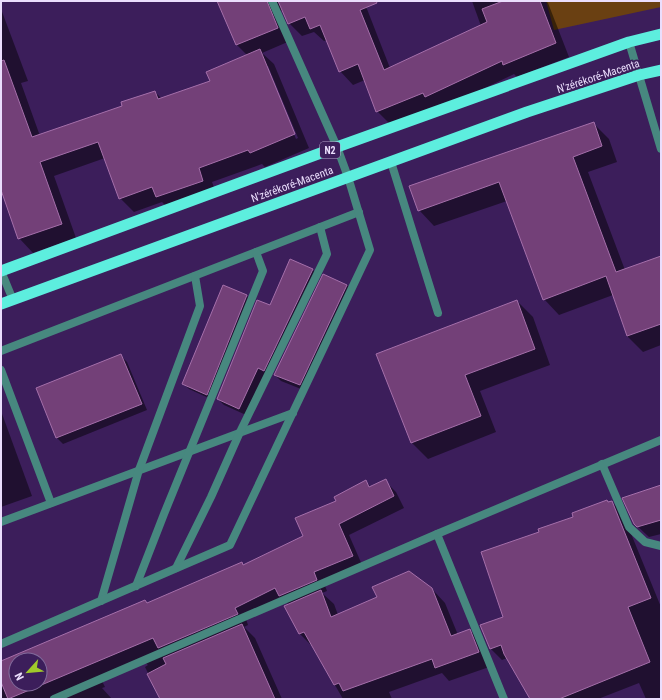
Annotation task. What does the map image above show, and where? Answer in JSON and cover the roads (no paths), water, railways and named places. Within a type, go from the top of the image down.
[{"type":"highway","name":"N2","points":[[1,271],[337,147],[629,42],[661,34]]},
{"type":"highway","name":"N'zérékoré-Macenta","points":[[1,304],[527,112],[661,70]]},
{"type":"street","points":[[1,644],[230,545],[370,250],[348,177],[337,147],[272,1]]},
{"type":"street","points":[[629,42],[661,149]]},
{"type":"street","points":[[391,162],[438,313]]},
{"type":"street","points":[[1,352],[359,212]]},
{"type":"street","points":[[176,568],[211,497],[240,432],[327,254],[320,227]]},
{"type":"street","points":[[136,586],[262,272],[256,252]]},
{"type":"street","points":[[1,271],[13,300]]},
{"type":"street","points":[[101,601],[139,470],[200,306],[195,276]]},
{"type":"street","points":[[1,370],[51,502]]},
{"type":"street","points":[[1,522],[51,502],[293,413]]},
{"type":"street","points":[[54,699],[437,534],[661,440]]},
{"type":"street","points":[[602,464],[629,528],[645,542],[661,546]]},
{"type":"street","points":[[437,534],[504,699]]}]
